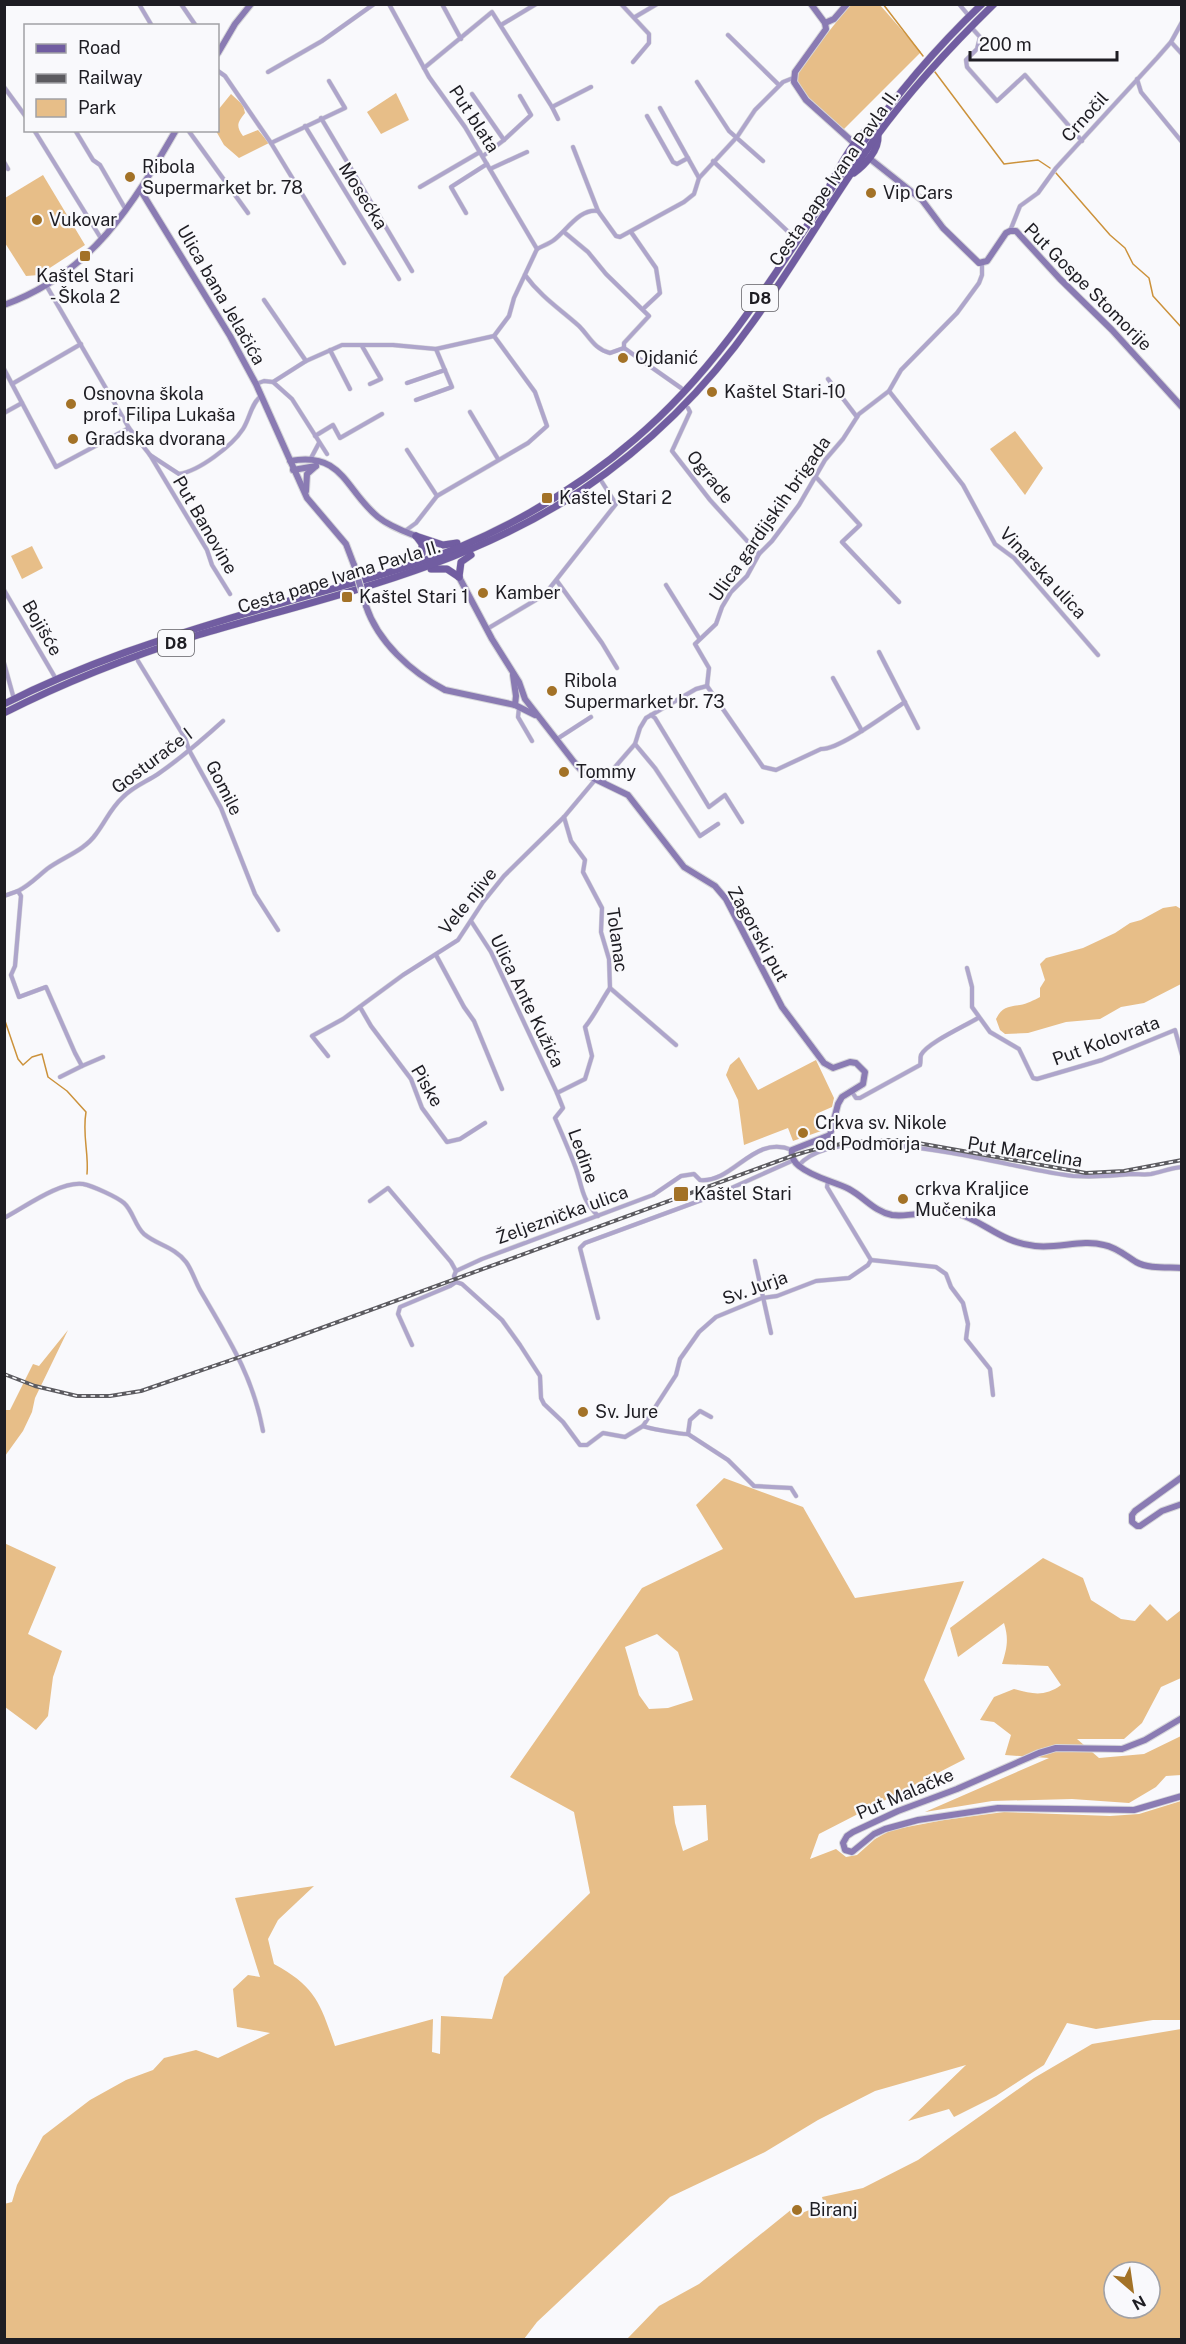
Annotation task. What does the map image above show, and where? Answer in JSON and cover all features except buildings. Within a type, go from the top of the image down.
[{"type":"main road","points":[[219,48],[251,4]]},
{"type":"main road","points":[[810,4],[825,23],[825,32],[793,78],[806,100],[855,144]]},
{"type":"main road","points":[[825,23],[834,19],[847,4]]},
{"type":"main road","name":"Cesta pape Ivana Pavla II.","points":[[4,704],[56,679],[166,637],[396,570],[480,538],[565,492],[610,460],[644,432],[685,392],[725,346],[768,287],[876,124],[911,80],[982,4]]},
{"type":"main road","name":"Cesta pape Ivana Pavla II.","points":[[4,713],[70,682],[151,651],[425,568],[479,547],[525,524],[584,489],[639,446],[704,384],[751,325],[878,135],[938,61],[994,4]]},
{"type":"main road","points":[[826,198],[831,183],[855,144],[866,129],[876,124]]},
{"type":"main road","points":[[5,303],[46,284],[85,256],[102,240],[127,212],[175,132]]},
{"type":"main road","points":[[849,176],[860,169],[869,158],[878,144],[878,135]]},
{"type":"main road","points":[[869,158],[922,200],[943,228],[982,263]]},
{"type":"main road","name":"Ulica bana Jelačića","points":[[141,191],[230,336],[256,384]]},
{"type":"main road","name":"Put Gospe Stomorije","points":[[982,263],[987,261],[1010,231],[1017,231],[1182,407]]},
{"type":"main road","points":[[256,384],[307,498],[346,544],[370,619],[386,642],[417,673],[445,690],[519,707],[538,717]]},
{"type":"main road","points":[[290,461],[310,460],[326,463],[338,469],[356,495],[377,516],[416,536],[447,546],[480,538]]},
{"type":"main road","points":[[293,470],[326,463]]},
{"type":"main road","points":[[307,498],[305,483],[307,474],[316,466]]},
{"type":"main road","points":[[396,570],[416,560],[422,554],[422,544],[416,536]]},
{"type":"main road","points":[[459,577],[461,562],[479,547]]},
{"type":"main road","points":[[425,568],[447,569],[459,577],[519,682],[525,699],[538,717]]},
{"type":"main road","points":[[512,672],[519,707]]},
{"type":"main road","points":[[519,707],[525,699]]},
{"type":"main road","name":"Zagorski put","points":[[538,717],[582,771],[628,795],[684,867],[715,886],[726,899],[782,1007],[824,1064],[833,1068],[850,1062],[862,1067],[865,1072],[863,1084],[842,1097],[838,1104],[830,1135],[792,1150]]},
{"type":"main road","points":[[792,1150],[796,1163],[828,1181],[849,1189],[890,1215],[953,1212],[968,1217],[998,1236],[1022,1244],[1038,1247],[1090,1243],[1104,1245],[1144,1265],[1182,1268]]},
{"type":"main road","points":[[1182,1477],[1135,1511],[1132,1515],[1132,1522],[1140,1526],[1162,1510],[1182,1504]]},
{"type":"main road","name":"Put Malačke","points":[[1182,1718],[1145,1740],[1122,1749],[1063,1748],[1039,1753],[957,1789],[898,1810],[847,1836],[843,1843],[845,1850],[852,1852],[874,1834],[897,1824],[998,1808],[1134,1810],[1182,1796]]},
{"type":"street","points":[[139,4],[151,24]]},
{"type":"street","points":[[181,4],[195,24]]},
{"type":"street","points":[[268,72],[322,41],[374,4]]},
{"type":"street","name":"Put blata","points":[[389,4],[424,68],[482,154],[537,249]]},
{"type":"street","points":[[442,4],[461,39]]},
{"type":"street","points":[[501,25],[536,4]]},
{"type":"street","points":[[621,4],[649,33],[649,44],[633,62]]},
{"type":"street","points":[[635,17],[657,4]]},
{"type":"street","points":[[959,4],[969,17]]},
{"type":"street","points":[[424,68],[492,12],[558,119]]},
{"type":"street","name":"Crnočil","points":[[1010,231],[1020,206],[1038,193],[1056,168],[1171,42],[1182,22]]},
{"type":"street","points":[[971,27],[980,37],[977,50],[966,60],[967,67],[997,101],[1025,75],[1082,141]]},
{"type":"street","points":[[728,35],[779,85]]},
{"type":"street","points":[[1171,42],[1182,54]]},
{"type":"street","points":[[219,72],[225,76],[271,143],[344,263]]},
{"type":"street","points":[[573,147],[598,212],[616,236],[620,237],[684,202],[694,194],[699,178],[737,137],[755,110],[779,85],[793,78]]},
{"type":"street","points":[[1137,80],[1142,92],[1182,142]]},
{"type":"street","points":[[271,143],[345,108],[329,81]]},
{"type":"street","points":[[697,82],[729,130],[763,161]]},
{"type":"street","points":[[4,87],[24,114]]},
{"type":"street","points":[[552,107],[591,87]]},
{"type":"street","points":[[471,94],[504,140]]},
{"type":"street","points":[[420,187],[504,140],[531,115],[520,96]]},
{"type":"street","points":[[660,108],[699,178]]},
{"type":"street","points":[[647,116],[673,162],[676,164],[688,158]]},
{"type":"street","points":[[321,118],[412,271]]},
{"type":"street","name":"Mosećka","points":[[305,126],[399,279]]},
{"type":"street","points":[[35,132],[102,240]]},
{"type":"street","points":[[76,132],[93,160],[100,165],[127,212]]},
{"type":"street","points":[[189,132],[248,213]]},
{"type":"street","points":[[490,169],[528,152]]},
{"type":"street","points":[[713,161],[798,242]]},
{"type":"street","points":[[4,162],[8,169]]},
{"type":"street","points":[[466,213],[451,187],[487,164]]},
{"type":"street","points":[[273,382],[306,361],[342,345],[393,345],[436,350],[494,336],[509,316],[537,249],[553,241],[580,216],[589,212],[598,212]]},
{"type":"street","points":[[564,232],[588,252],[606,274],[649,315],[624,343],[624,348]]},
{"type":"street","points":[[631,232],[656,268],[660,293],[643,309]]},
{"type":"street","name":"Ulica gardijskih brigada","points":[[699,639],[716,624],[722,606],[731,592],[747,576],[759,554],[772,541],[799,505],[825,460],[843,439],[857,417],[889,391],[901,370],[957,313],[982,275],[982,263]]},
{"type":"street","points":[[525,275],[538,293],[579,327],[593,344],[610,353],[624,348]]},
{"type":"street","name":"Put Banovine","points":[[46,284],[129,428],[150,455],[207,550],[212,564],[230,594]]},
{"type":"street","points":[[264,300],[306,361]]},
{"type":"street","points":[[405,531],[416,523],[437,496],[528,443],[547,426],[535,392],[494,336]]},
{"type":"street","points":[[12,384],[81,344]]},
{"type":"street","points":[[362,345],[381,380],[370,384]]},
{"type":"street","points":[[624,348],[681,388]]},
{"type":"street","points":[[330,350],[350,389]]},
{"type":"street","points":[[416,400],[452,387],[436,350]]},
{"type":"street","points":[[4,369],[56,466],[129,428]]},
{"type":"street","points":[[407,383],[444,370]]},
{"type":"street","points":[[828,378],[857,417]]},
{"type":"street","name":"Ulica bana Jelačića","points":[[256,384],[264,381],[273,382],[292,399],[327,454]]},
{"type":"street","name":"Vinarska ulica","points":[[889,391],[963,485],[995,544],[1014,558],[1098,655]]},
{"type":"street","points":[[150,455],[179,474],[196,468],[224,448],[242,430],[256,400],[261,396]]},
{"type":"street","points":[[4,413],[22,403]]},
{"type":"street","name":"Ograde","points":[[688,408],[690,412],[672,451],[710,500],[759,554]]},
{"type":"street","points":[[470,412],[498,459]]},
{"type":"street","points":[[315,435],[333,425],[340,438],[382,414]]},
{"type":"street","points":[[310,460],[320,442]]},
{"type":"street","points":[[407,450],[437,496]]},
{"type":"street","points":[[815,476],[860,525],[842,542],[899,602]]},
{"type":"street","points":[[487,629],[539,598],[557,581],[616,504],[602,482]]},
{"type":"street","points":[[557,581],[602,643],[617,668]]},
{"type":"street","points":[[666,585],[699,639],[695,644],[709,668],[707,686],[763,768],[776,770],[821,749],[828,749],[905,702]]},
{"type":"street","name":"Bojišće","points":[[4,590],[56,679]]},
{"type":"street","points":[[879,652],[918,729]]},
{"type":"street","name":"Gomile","points":[[138,661],[185,738],[189,750],[221,808],[255,894],[278,930]]},
{"type":"street","points":[[4,663],[14,699]]},
{"type":"street","points":[[833,678],[862,730]]},
{"type":"street","points":[[707,686],[696,689],[651,715],[709,807],[725,795],[742,822]]},
{"type":"street","points":[[519,707],[518,717],[532,741]]},
{"type":"street","name":"Vele njive","points":[[328,1056],[312,1036],[360,1007],[403,975],[458,940],[483,902],[504,876],[635,744],[640,728],[651,715]]},
{"type":"street","points":[[557,739],[591,717]]},
{"type":"street","name":"Gosturače I","points":[[4,896],[29,886],[49,867],[82,848],[96,835],[106,815],[122,797],[136,785],[156,775],[223,722]]},
{"type":"street","points":[[635,744],[655,768],[700,836],[718,824]]},
{"type":"street","name":"Tolanac","points":[[564,818],[571,841],[585,860],[583,872],[602,908],[602,933],[609,959],[610,988],[676,1045]]},
{"type":"street","points":[[18,891],[21,896],[15,966],[10,975],[19,997],[46,987],[82,1066]]},
{"type":"street","name":"Ulica Ante Kužića","points":[[471,921],[491,952],[557,1093]]},
{"type":"street","points":[[436,955],[474,1022],[502,1089]]},
{"type":"street","points":[[852,1092],[856,1098],[860,1098],[920,1065],[921,1055],[936,1041],[955,1033],[978,1018],[972,1007],[972,987],[967,968]]},
{"type":"street","points":[[557,1093],[585,1079],[592,1056],[585,1027],[595,1016],[598,1005],[610,988]]},
{"type":"street","name":"Piske","points":[[360,1007],[371,1026],[411,1079],[422,1108],[447,1142],[460,1139],[485,1123]]},
{"type":"street","name":"Put Kolovrata","points":[[978,1018],[990,1032],[1019,1049],[1033,1078],[1037,1079],[1102,1060],[1175,1030],[1182,1055]]},
{"type":"street","points":[[60,1077],[103,1057]]},
{"type":"street","name":"Ledine","points":[[557,1093],[563,1108],[555,1118],[574,1164],[581,1190],[598,1216]]},
{"type":"street","name":"Put Marcelina","points":[[598,1318],[580,1248],[585,1243],[718,1194],[823,1150],[890,1144],[1071,1176],[1106,1177],[1152,1174],[1182,1167]]},
{"type":"street","name":"Željeznička ulica","points":[[456,1271],[660,1192],[685,1174],[694,1174],[700,1180],[707,1180],[724,1174],[738,1163],[762,1150],[781,1147],[792,1150]]},
{"type":"street","points":[[828,1181],[827,1187],[871,1260],[936,1268],[946,1274],[951,1287],[963,1303],[968,1324],[966,1339],[990,1369],[993,1395]]},
{"type":"street","points":[[4,1218],[64,1185],[82,1184],[93,1187],[125,1204],[143,1233],[172,1249],[186,1262],[199,1290],[243,1365],[258,1402],[263,1431]]},
{"type":"street","points":[[370,1201],[388,1188],[451,1262],[456,1271],[454,1276],[456,1282]]},
{"type":"street","name":"Sv. Jurja","points":[[643,1426],[676,1375],[680,1359],[699,1332],[716,1317],[762,1298],[777,1296],[816,1281],[849,1278],[868,1265],[871,1260]]},
{"type":"street","points":[[755,1261],[771,1333]]},
{"type":"street","points":[[412,1345],[398,1314],[400,1307],[456,1282]]},
{"type":"street","points":[[456,1282],[462,1284],[502,1320],[540,1376],[541,1398],[544,1404],[563,1422],[580,1445],[587,1445],[603,1433],[625,1437],[643,1426],[673,1431],[680,1436],[688,1434],[728,1460],[754,1486],[791,1488],[796,1496]]},
{"type":"street","points":[[688,1434],[690,1420],[700,1411],[711,1417]]},
{"type":"green space","points":[[850,5],[880,5],[921,52],[842,131],[802,91],[795,79],[798,70]]},
{"type":"green space","points":[[396,93],[409,120],[381,134],[367,112]]},
{"type":"green space","points":[[231,94],[243,105],[245,113],[238,124],[243,136],[258,130],[269,143],[239,158],[224,145],[217,132],[219,132],[219,109]]},
{"type":"green space","name":"Vukovar","points":[[43,175],[85,245],[39,275],[26,276],[5,243],[5,198]]},
{"type":"green space","points":[[1015,431],[1043,468],[1025,495],[990,449]]},
{"type":"green space","points":[[32,546],[43,568],[22,579],[11,556]]},
{"type":"green space","points":[[1176,906],[1181,909],[1181,984],[1144,1003],[1121,1007],[1100,1019],[1066,1022],[1028,1033],[1005,1034],[1000,1030],[996,1019],[1003,1010],[1040,997],[1040,988],[1045,980],[1040,964],[1046,958],[1083,948],[1163,908]]},
{"type":"green space","points":[[739,1057],[758,1090],[816,1060],[834,1098],[832,1107],[816,1114],[821,1131],[793,1141],[788,1128],[744,1145],[738,1100],[726,1075],[730,1065]]},
{"type":"green space","points":[[68,1330],[35,1398],[32,1412],[23,1431],[5,1456],[5,1410],[10,1410],[33,1364],[39,1366]]},
{"type":"green space","points":[[724,1478],[803,1507],[855,1598],[964,1581],[924,1680],[965,1759],[819,1834],[810,1859],[836,1849],[846,1857],[857,1855],[875,1839],[891,1830],[944,1820],[1004,1812],[1110,1816],[1139,1814],[1181,1801],[1181,2020],[1153,2020],[1096,2029],[1067,2023],[1044,2065],[996,2096],[954,2117],[949,2109],[908,2121],[966,2065],[875,2091],[818,2120],[765,2152],[670,2197],[537,2322],[524,2339],[5,2339],[4,2204],[12,2202],[17,2185],[43,2136],[90,2100],[126,2080],[153,2070],[164,2058],[196,2050],[218,2058],[270,2033],[237,2027],[233,1989],[248,1975],[260,1977],[235,1898],[314,1886],[278,1920],[268,1939],[274,1964],[299,1980],[315,1997],[335,2046],[433,2019],[432,2052],[440,2054],[441,2016],[492,2019],[504,1977],[590,1893],[574,1812],[510,1777],[642,1588],[723,1549],[696,1505]],"holes":[[[657,1634],[678,1652],[693,1700],[668,1708],[649,1709],[639,1695],[625,1647]],[[706,1805],[708,1840],[683,1851],[673,1806]]]},
{"type":"green space","points":[[4,1543],[56,1567],[28,1634],[62,1651],[53,1677],[48,1716],[36,1730],[5,1707]]},
{"type":"green space","points":[[1043,1558],[1083,1578],[1091,1600],[1121,1619],[1135,1621],[1150,1604],[1167,1621],[1181,1610],[1181,1678],[1161,1687],[1142,1723],[1124,1739],[1077,1739],[1099,1758],[1144,1754],[1181,1736],[1181,1775],[1166,1776],[1156,1787],[1129,1803],[1072,1799],[992,1801],[925,1812],[1049,1758],[1005,1755],[1011,1735],[994,1722],[980,1720],[994,1697],[1014,1689],[1044,1693],[1061,1685],[1048,1666],[1002,1664],[1007,1643],[1004,1623],[958,1657],[950,1628]]},
{"type":"green space","points":[[1181,2029],[1181,2339],[627,2339],[659,2306],[699,2284],[792,2209],[797,2215],[824,2204],[822,2197],[863,2188],[918,2160],[1034,2078],[1092,2044]]},
{"type":"waterway","points":[[883,4],[923,56]]},
{"type":"waterway","points":[[935,72],[1004,164],[1038,160],[1050,168]]},
{"type":"waterway","points":[[1056,173],[1110,235],[1125,248],[1133,264],[1149,278],[1153,296],[1182,328]]},
{"type":"waterway","points":[[4,1018],[18,1059],[23,1065],[32,1057],[42,1054],[48,1077],[67,1091],[86,1112],[87,1174]]},
{"type":"railway","points":[[4,1374],[35,1386],[77,1396],[110,1396],[141,1391],[272,1346],[792,1156],[832,1145],[859,1141],[901,1140],[1086,1173],[1124,1171],[1182,1160]]},
{"type":"place","name":"Ribola Supermarket br. 78","points":[[130,177]]},
{"type":"place","name":"Vip Cars","points":[[871,193]]},
{"type":"place","name":"Vukovar","points":[[37,220]]},
{"type":"place","name":"Kaštel Stari - Škola 2","points":[[85,256]]},
{"type":"place","name":"Ojdanić","points":[[623,358]]},
{"type":"place","name":"Kaštel Stari-10","points":[[712,392]]},
{"type":"place","name":"Osnovna škola prof. Filipa Lukaša","points":[[71,404]]},
{"type":"place","name":"Gradska dvorana","points":[[73,439]]},
{"type":"place","name":"Kaštel Stari 2","points":[[547,498]]},
{"type":"place","name":"Kamber","points":[[483,593]]},
{"type":"place","name":"Kaštel Stari 1","points":[[347,597]]},
{"type":"place","name":"Ribola Supermarket br. 73","points":[[552,691]]},
{"type":"place","name":"Tommy","points":[[564,772]]},
{"type":"place","name":"Crkva sv. Nikole od Podmorja","points":[[803,1133]]},
{"type":"place","name":"Kaštel Stari","points":[[681,1194]]},
{"type":"place","name":"crkva Kraljice Mučenika","points":[[903,1199]]},
{"type":"place","name":"Sv. Jure","points":[[583,1412]]},
{"type":"place","name":"Biranj","points":[[797,2210]]}]
